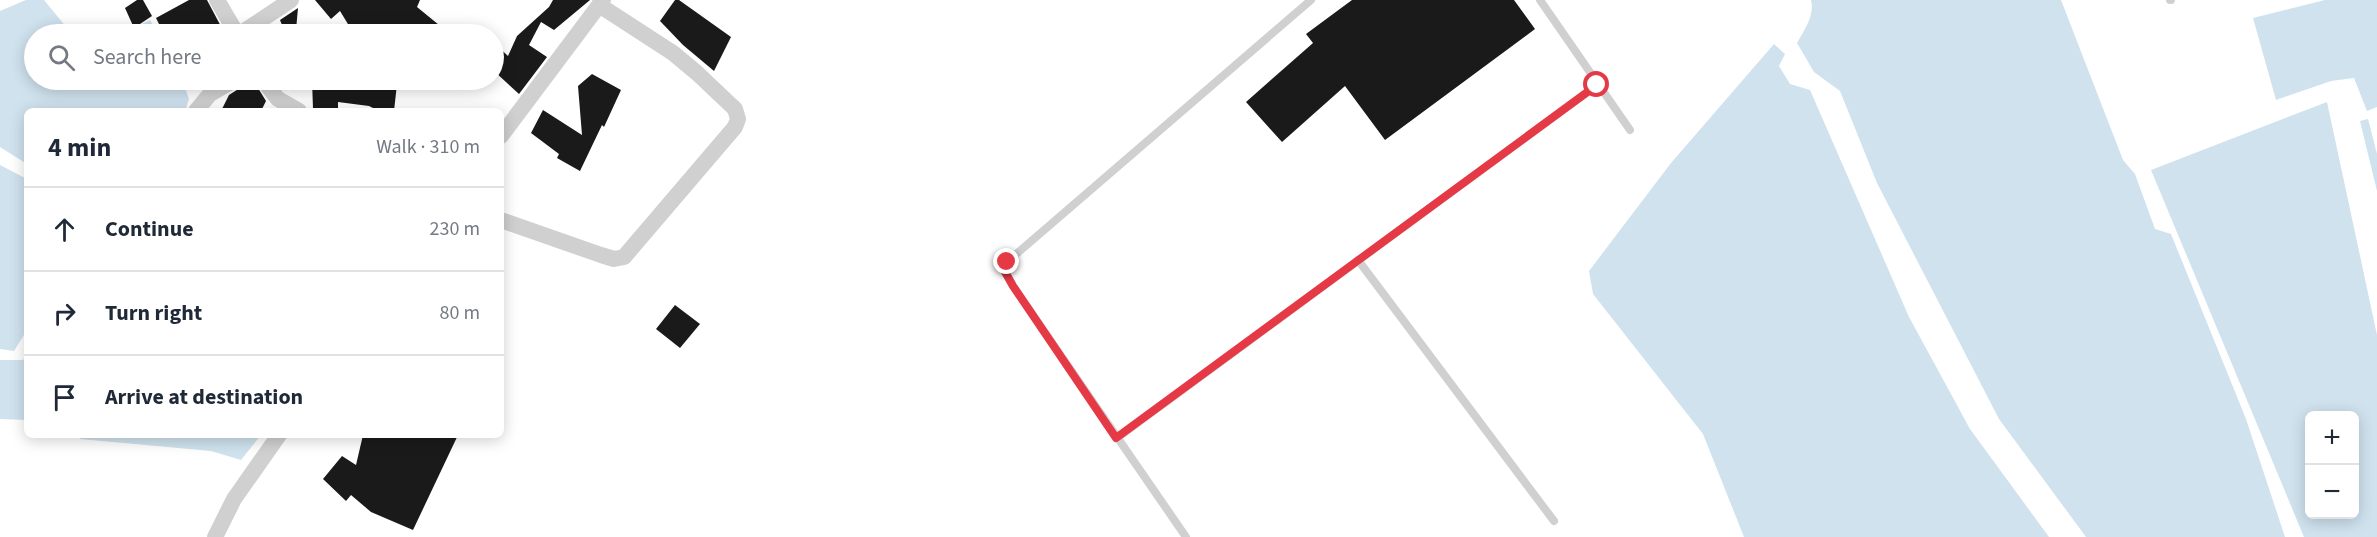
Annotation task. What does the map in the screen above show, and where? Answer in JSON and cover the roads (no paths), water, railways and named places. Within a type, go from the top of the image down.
[{"type":"street","points":[[217,0],[232,24]]},
{"type":"street","points":[[254,24],[291,0]]},
{"type":"street","points":[[504,132],[601,3],[673,53],[697,73],[735,109],[738,119],[735,128],[624,257],[614,259],[504,221]]},
{"type":"street","points":[[198,108],[210,94],[217,90]]},
{"type":"street","points":[[271,90],[278,99],[294,108]]},
{"type":"street","points":[[215,537],[234,499],[277,438]]},
{"type":"lane","points":[[1186,537],[1116,438],[1004,270],[1007,262],[1311,0]]},
{"type":"lane","points":[[1540,0],[1630,130]]},
{"type":"lane","points":[[1116,438],[1597,85]]},
{"type":"lane","points":[[1358,260],[1554,521]]},
{"type":"water","points":[[26,0],[44,0],[64,24],[24,24],[24,90],[186,90],[189,99],[186,108],[24,108],[24,162],[0,147],[0,11]]},
{"type":"water","points":[[1811,0],[2061,0],[2123,160],[2135,174],[2155,229],[2171,234],[2246,419],[2285,537],[2086,537],[1999,419],[1877,183],[1840,91],[1814,72],[1797,43],[1810,17]]},
{"type":"water","points":[[2325,0],[2377,0],[2377,107],[2367,111],[2354,78],[2331,81],[2276,100],[2253,18]]},
{"type":"water","points":[[1774,44],[1785,54],[1779,66],[1790,84],[1810,90],[1909,317],[1970,429],[2049,537],[1744,537],[1703,434],[1593,294],[1589,271],[1671,163]]},
{"type":"water","points":[[2327,102],[2377,335],[2377,537],[2304,537],[2151,170]]},
{"type":"water","points":[[2368,119],[2377,154],[2377,191],[2360,121]]},
{"type":"water","points":[[0,165],[24,177],[24,335],[14,351],[0,349]]},
{"type":"water","points":[[24,358],[24,420],[0,419],[0,360]]},
{"type":"water","points":[[259,438],[241,460],[211,451],[80,439]]}]
